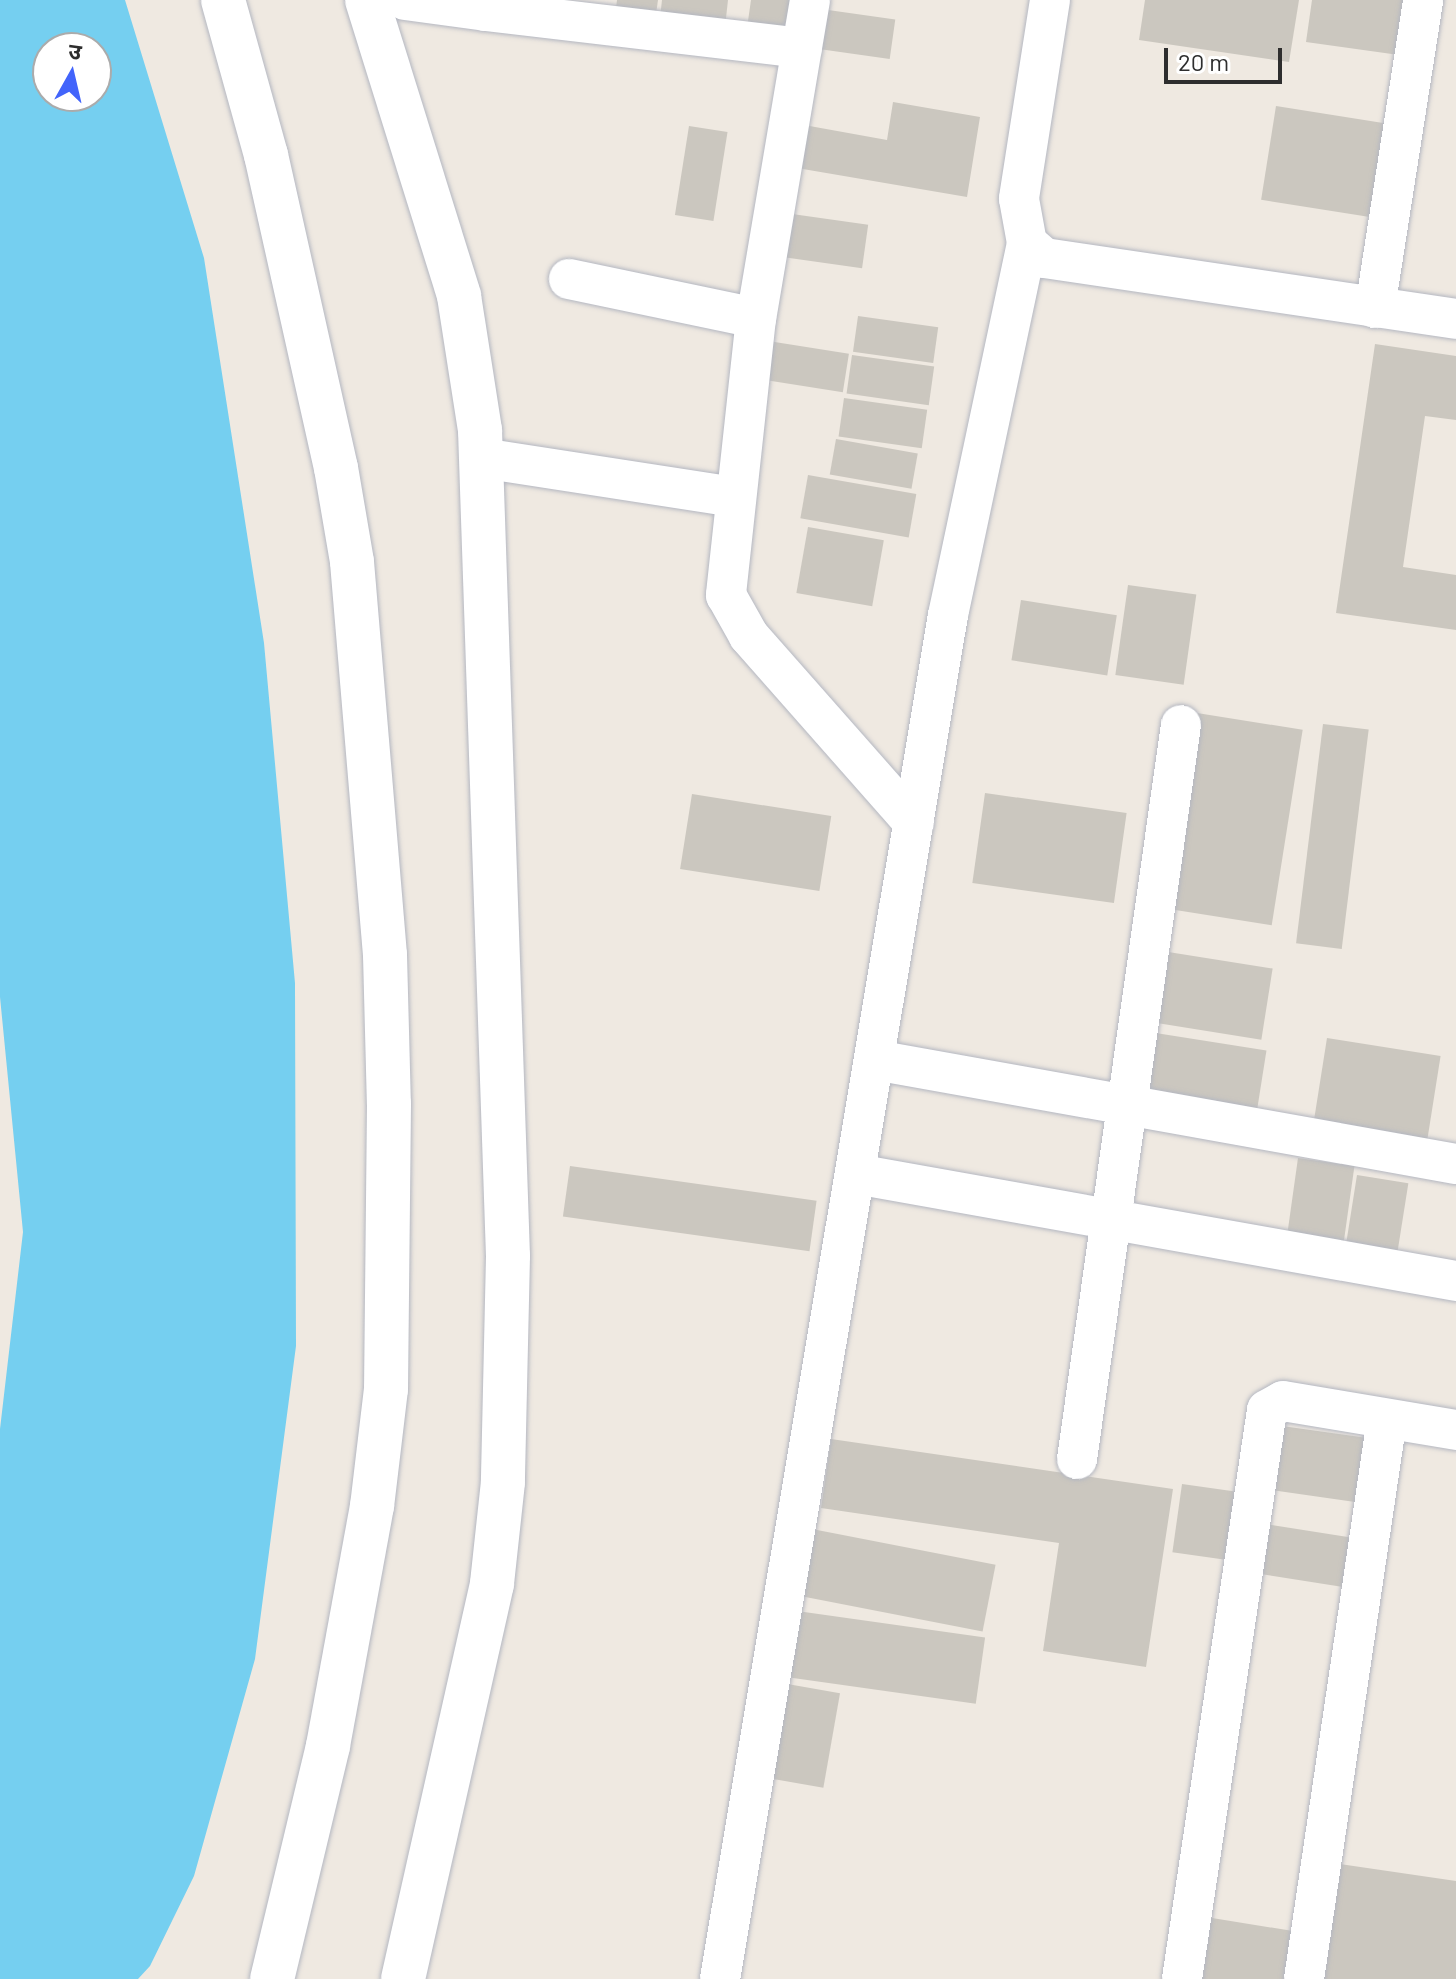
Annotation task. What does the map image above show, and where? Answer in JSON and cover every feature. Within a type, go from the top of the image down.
[{"type":"street","points":[[223,0],[266,155],[336,468],[352,562],[385,955],[389,1104],[386,1389],[372,1506],[328,1746],[272,1979]]},
{"type":"street","points":[[367,0],[459,296],[482,458],[508,1256],[503,1482],[492,1584],[403,1979]]},
{"type":"street","points":[[405,0],[486,6],[802,48]]},
{"type":"street","points":[[810,0],[756,318],[725,574],[734,613],[914,823]]},
{"type":"street","points":[[1375,308],[1423,0]]},
{"type":"street","points":[[720,1979],[948,615],[1027,243],[1019,199],[1049,1]]},
{"type":"street","points":[[1027,243],[1044,258],[1069,265],[1456,319]]},
{"type":"street","points":[[569,279],[756,318]]},
{"type":"street","points":[[482,458],[734,497]]},
{"type":"street","points":[[1077,1459],[1113,1219],[1124,1104],[1181,725]]},
{"type":"street","points":[[875,1060],[1456,1164]]},
{"type":"street","points":[[856,1174],[1456,1281]]},
{"type":"street","points":[[1182,1979],[1263,1420],[1267,1410],[1283,1401],[1456,1430]]},
{"type":"street","points":[[1304,1979],[1387,1419]]},
{"type":"water","points":[[0,0],[125,0],[204,258],[264,643],[295,983],[296,1346],[255,1659],[194,1876],[150,1966],[138,1979],[0,1979],[0,1429],[23,1232],[0,997]]},
{"type":"building","points":[[617,0],[658,0],[656,14],[616,8]]},
{"type":"building","points":[[662,0],[728,0],[725,27],[660,18]]},
{"type":"building","points":[[751,0],[793,0],[788,34],[747,28]]},
{"type":"building","points":[[1145,0],[1299,0],[1289,62],[1139,40]]},
{"type":"building","points":[[1312,0],[1407,0],[1399,55],[1306,42]]},
{"type":"building","points":[[821,9],[895,19],[890,59],[815,49]]},
{"type":"building","points":[[893,102],[980,117],[967,197],[797,168],[804,125],[887,140]]},
{"type":"building","points":[[1276,106],[1385,123],[1370,217],[1261,200]]},
{"type":"building","points":[[689,126],[728,132],[713,221],[675,215]]},
{"type":"building","points":[[785,213],[868,225],[862,268],[779,257]]},
{"type":"building","points":[[858,316],[938,327],[933,363],[853,352]]},
{"type":"building","points":[[762,340],[849,354],[843,392],[756,379]]},
{"type":"building","points":[[1375,344],[1456,356],[1456,420],[1425,416],[1403,567],[1456,575],[1456,630],[1336,613]]},
{"type":"building","points":[[852,355],[934,367],[929,405],[847,394]]},
{"type":"building","points":[[844,398],[927,410],[922,448],[839,437]]},
{"type":"building","points":[[836,439],[918,453],[911,489],[830,474]]},
{"type":"building","points":[[808,475],[916,494],[909,537],[800,518]]},
{"type":"building","points":[[808,527],[884,540],[872,606],[796,593]]},
{"type":"building","points":[[1128,585],[1196,595],[1184,685],[1115,675]]},
{"type":"building","points":[[1021,600],[1117,615],[1107,675],[1011,660]]},
{"type":"building","points":[[1197,713],[1303,730],[1272,925],[1166,909]]},
{"type":"building","points":[[1323,724],[1369,730],[1342,949],[1296,943]]},
{"type":"building","points":[[985,793],[1127,813],[1114,903],[972,883]]},
{"type":"building","points":[[692,794],[831,816],[819,891],[680,869]]},
{"type":"building","points":[[1162,951],[1273,969],[1261,1040],[1151,1022]]},
{"type":"building","points":[[1143,1031],[1266,1051],[1256,1118],[1132,1098]]},
{"type":"building","points":[[1327,1038],[1441,1056],[1426,1146],[1313,1128]]},
{"type":"building","points":[[1298,1158],[1354,1166],[1342,1257],[1285,1249]]},
{"type":"building","points":[[570,1166],[817,1201],[809,1251],[563,1217]]},
{"type":"building","points":[[1357,1175],[1408,1183],[1396,1262],[1344,1254]]},
{"type":"building","points":[[1282,1426],[1371,1439],[1362,1503],[1273,1490]]},
{"type":"building","points":[[831,1439],[1173,1489],[1146,1667],[1043,1651],[1059,1543],[821,1508]]},
{"type":"building","points":[[1182,1484],[1240,1492],[1231,1561],[1172,1552]]},
{"type":"building","points":[[1265,1524],[1351,1538],[1343,1587],[1257,1573]]},
{"type":"building","points":[[812,1529],[996,1565],[983,1631],[799,1596]]},
{"type":"building","points":[[790,1610],[985,1637],[976,1704],[781,1676]]},
{"type":"building","points":[[776,1682],[840,1693],[823,1788],[759,1777]]},
{"type":"building","points":[[1333,1863],[1456,1881],[1456,1979],[1316,1979]]},
{"type":"building","points":[[1206,1917],[1299,1932],[1291,1979],[1195,1979]]}]
